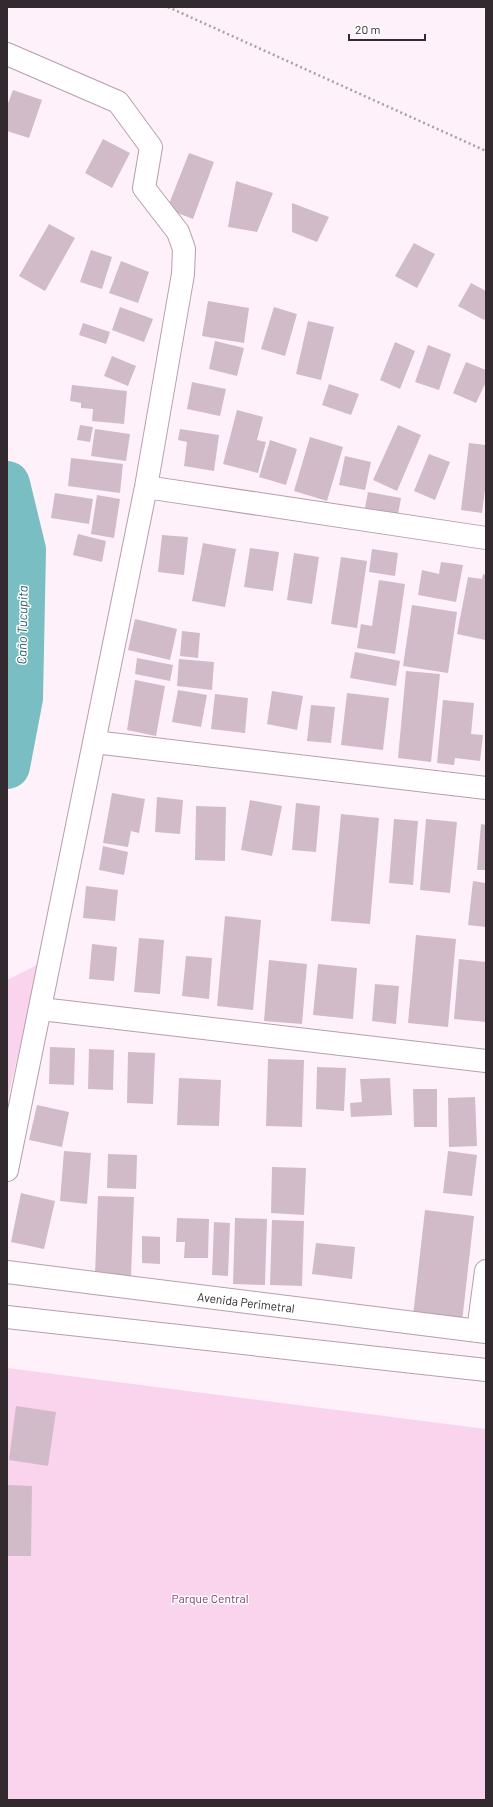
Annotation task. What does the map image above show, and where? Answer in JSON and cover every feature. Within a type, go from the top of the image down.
[{"type":"street","points":[[7,54],[118,102],[151,147],[144,188],[178,232],[184,249],[183,274],[146,487],[41,1009],[7,1170]]},
{"type":"street","points":[[146,487],[486,538]]},
{"type":"street","points":[[94,742],[486,788]]},
{"type":"street","points":[[41,1009],[486,1061]]},
{"type":"street","points":[[482,1331],[486,1271]]},
{"type":"street","name":"Avenida Perimetral","points":[[7,1272],[482,1331]]},
{"type":"street","points":[[7,1317],[486,1370]]},
{"type":"path","points":[[168,7],[486,151]]},
{"type":"green space","points":[[39,964],[7,1102],[7,980]]},
{"type":"green space","name":"Parque Central","points":[[7,1368],[486,1429],[486,1800],[7,1800]]},
{"type":"building","points":[[13,90],[42,100],[29,138],[7,131],[7,106]]},
{"type":"building","points":[[103,139],[130,153],[112,188],[85,173]]},
{"type":"building","points":[[189,153],[214,162],[193,219],[167,209]]},
{"type":"building","points":[[236,181],[273,193],[257,232],[228,227]]},
{"type":"building","points":[[292,203],[329,217],[317,242],[292,232]]},
{"type":"building","points":[[49,224],[75,238],[45,291],[19,276]]},
{"type":"building","points":[[414,243],[435,254],[417,288],[395,276]]},
{"type":"building","points":[[91,250],[112,257],[102,289],[80,282]]},
{"type":"building","points":[[121,261],[149,272],[138,303],[109,293]]},
{"type":"building","points":[[471,283],[486,291],[486,317],[484,320],[458,306]]},
{"type":"building","points":[[208,301],[249,308],[244,343],[202,336]]},
{"type":"building","points":[[120,307],[153,319],[144,342],[112,330]]},
{"type":"building","points":[[274,307],[297,314],[285,356],[261,349]]},
{"type":"building","points":[[308,321],[334,327],[321,380],[296,374]]},
{"type":"building","points":[[83,323],[110,332],[106,344],[79,335]]},
{"type":"building","points":[[215,341],[244,348],[237,376],[209,369]]},
{"type":"building","points":[[395,342],[415,351],[400,389],[380,380]]},
{"type":"building","points":[[428,345],[451,354],[439,390],[415,382]]},
{"type":"building","points":[[112,356],[136,366],[128,386],[104,376]]},
{"type":"building","points":[[466,362],[486,370],[486,382],[476,403],[453,393]]},
{"type":"building","points":[[192,382],[226,389],[220,416],[187,409]]},
{"type":"building","points":[[329,384],[359,394],[351,415],[322,405]]},
{"type":"building","points":[[72,385],[127,391],[124,424],[92,421],[93,409],[81,408],[81,403],[70,401]]},
{"type":"building","points":[[237,410],[263,417],[257,440],[266,442],[258,473],[223,464]]},
{"type":"building","points":[[80,425],[93,427],[90,442],[77,440]]},
{"type":"building","points":[[398,425],[421,435],[397,491],[373,480]]},
{"type":"building","points":[[95,429],[130,434],[126,461],[91,456]]},
{"type":"building","points":[[180,429],[219,435],[214,471],[184,466],[187,442],[178,440]]},
{"type":"building","points":[[310,437],[343,447],[327,501],[294,491]]},
{"type":"building","points":[[270,440],[297,449],[286,485],[259,477]]},
{"type":"building","points":[[469,443],[486,445],[486,482],[482,513],[461,510]]},
{"type":"building","points":[[429,454],[450,462],[435,500],[414,491]]},
{"type":"building","points":[[345,456],[371,462],[365,490],[339,485]]},
{"type":"building","points":[[71,458],[123,464],[120,493],[68,486]]},
{"type":"building","points":[[368,492],[401,498],[398,514],[365,508]]},
{"type":"building","points":[[55,493],[93,499],[89,524],[51,518]]},
{"type":"building","points":[[97,495],[120,499],[114,538],[91,534]]},
{"type":"building","points":[[78,534],[106,541],[102,562],[73,555]]},
{"type":"building","points":[[162,535],[188,537],[184,575],[158,572]]},
{"type":"building","points":[[203,543],[236,549],[225,607],[192,601]]},
{"type":"building","points":[[250,548],[279,552],[273,591],[244,587]]},
{"type":"building","points":[[372,549],[398,553],[395,576],[369,572]]},
{"type":"building","points":[[294,553],[319,557],[312,604],[287,600]]},
{"type":"building","points":[[341,557],[367,561],[357,628],[331,624]]},
{"type":"building","points":[[441,562],[463,565],[456,602],[418,595],[422,570],[439,574]]},
{"type":"building","points":[[483,574],[486,575],[485,640],[457,634],[468,577],[482,579]]},
{"type":"building","points":[[379,580],[405,584],[395,654],[357,648],[361,624],[372,626]]},
{"type":"building","points":[[412,605],[457,612],[448,673],[403,666]]},
{"type":"building","points":[[135,619],[177,629],[170,660],[128,650]]},
{"type":"building","points":[[182,631],[200,633],[198,658],[180,656]]},
{"type":"building","points":[[355,652],[400,661],[396,686],[350,678]]},
{"type":"building","points":[[137,658],[173,665],[170,681],[135,674]]},
{"type":"building","points":[[179,659],[214,662],[212,690],[177,686]]},
{"type":"building","points":[[406,671],[440,674],[431,762],[398,758]]},
{"type":"building","points":[[135,680],[165,686],[156,736],[127,730]]},
{"type":"building","points":[[178,690],[207,695],[201,727],[172,722]]},
{"type":"building","points":[[272,691],[303,696],[297,730],[267,724]]},
{"type":"building","points":[[347,693],[389,698],[383,750],[341,745]]},
{"type":"building","points":[[215,694],[248,698],[245,733],[211,729]]},
{"type":"building","points":[[443,700],[474,703],[471,734],[483,735],[480,761],[455,758],[454,765],[437,763]]},
{"type":"building","points":[[311,705],[335,707],[331,743],[307,741]]},
{"type":"building","points":[[112,793],[145,799],[139,833],[131,831],[128,847],[103,843]]},
{"type":"building","points":[[157,797],[183,800],[180,834],[155,832]]},
{"type":"building","points":[[250,800],[282,806],[272,856],[241,850]]},
{"type":"building","points":[[296,803],[320,806],[316,852],[292,850]]},
{"type":"building","points":[[196,806],[226,807],[225,861],[195,860]]},
{"type":"building","points":[[341,814],[379,818],[370,924],[331,921]]},
{"type":"building","points":[[394,819],[418,821],[413,885],[389,883]]},
{"type":"building","points":[[426,819],[457,822],[450,893],[420,890]]},
{"type":"building","points":[[481,824],[486,825],[486,870],[477,870]]},
{"type":"building","points":[[103,846],[128,852],[124,875],[99,870]]},
{"type":"building","points":[[473,881],[486,883],[486,927],[468,925]]},
{"type":"building","points":[[86,886],[118,890],[115,921],[83,918]]},
{"type":"building","points":[[225,916],[261,920],[253,1010],[217,1006]]},
{"type":"building","points":[[416,935],[456,939],[448,1027],[408,1023]]},
{"type":"building","points":[[139,938],[164,940],[160,994],[134,992]]},
{"type":"building","points":[[92,944],[117,947],[114,981],[89,979]]},
{"type":"building","points":[[186,956],[212,958],[209,999],[182,996]]},
{"type":"building","points":[[459,959],[486,962],[486,1022],[454,1019]]},
{"type":"building","points":[[269,960],[307,964],[302,1024],[264,1021]]},
{"type":"building","points":[[318,964],[357,968],[353,1019],[313,1015]]},
{"type":"building","points":[[375,984],[399,986],[396,1024],[372,1021]]},
{"type":"building","points":[[50,1047],[75,1048],[74,1085],[49,1084]]},
{"type":"building","points":[[89,1049],[114,1050],[113,1090],[88,1089]]},
{"type":"building","points":[[128,1052],[155,1053],[153,1104],[127,1103]]},
{"type":"building","points":[[268,1059],[304,1060],[302,1127],[266,1126]]},
{"type":"building","points":[[317,1067],[346,1068],[344,1111],[316,1109]]},
{"type":"building","points":[[179,1078],[221,1080],[219,1126],[177,1125]]},
{"type":"building","points":[[390,1078],[392,1115],[351,1117],[350,1103],[362,1102],[360,1079]]},
{"type":"building","points":[[413,1089],[437,1089],[437,1127],[414,1127]]},
{"type":"building","points":[[475,1097],[477,1146],[449,1147],[448,1098]]},
{"type":"building","points":[[37,1105],[69,1112],[62,1147],[29,1140]]},
{"type":"building","points":[[64,1151],[91,1153],[87,1204],[60,1201]]},
{"type":"building","points":[[448,1151],[477,1155],[472,1196],[443,1193]]},
{"type":"building","points":[[108,1154],[137,1155],[136,1189],[107,1188]]},
{"type":"building","points":[[272,1167],[306,1168],[304,1215],[271,1213]]},
{"type":"building","points":[[21,1193],[55,1201],[44,1249],[11,1242]]},
{"type":"building","points":[[98,1196],[134,1197],[131,1277],[95,1275]]},
{"type":"building","points":[[425,1210],[474,1216],[462,1322],[413,1316]]},
{"type":"building","points":[[177,1218],[209,1219],[208,1258],[184,1258],[185,1242],[176,1242]]},
{"type":"building","points":[[235,1218],[267,1219],[265,1285],[233,1284]]},
{"type":"building","points":[[272,1220],[304,1221],[302,1286],[270,1285]]},
{"type":"building","points":[[214,1222],[230,1223],[228,1276],[212,1275]]},
{"type":"building","points":[[142,1236],[160,1237],[160,1264],[142,1263]]},
{"type":"building","points":[[316,1243],[355,1247],[352,1279],[312,1274]]},
{"type":"building","points":[[16,1406],[56,1412],[48,1466],[9,1460]]},
{"type":"building","points":[[7,1485],[32,1486],[31,1556],[7,1556]]},
{"type":"waterway","name":"Caño Tucupita","points":[[7,484],[23,550],[20,698],[7,766]]}]
